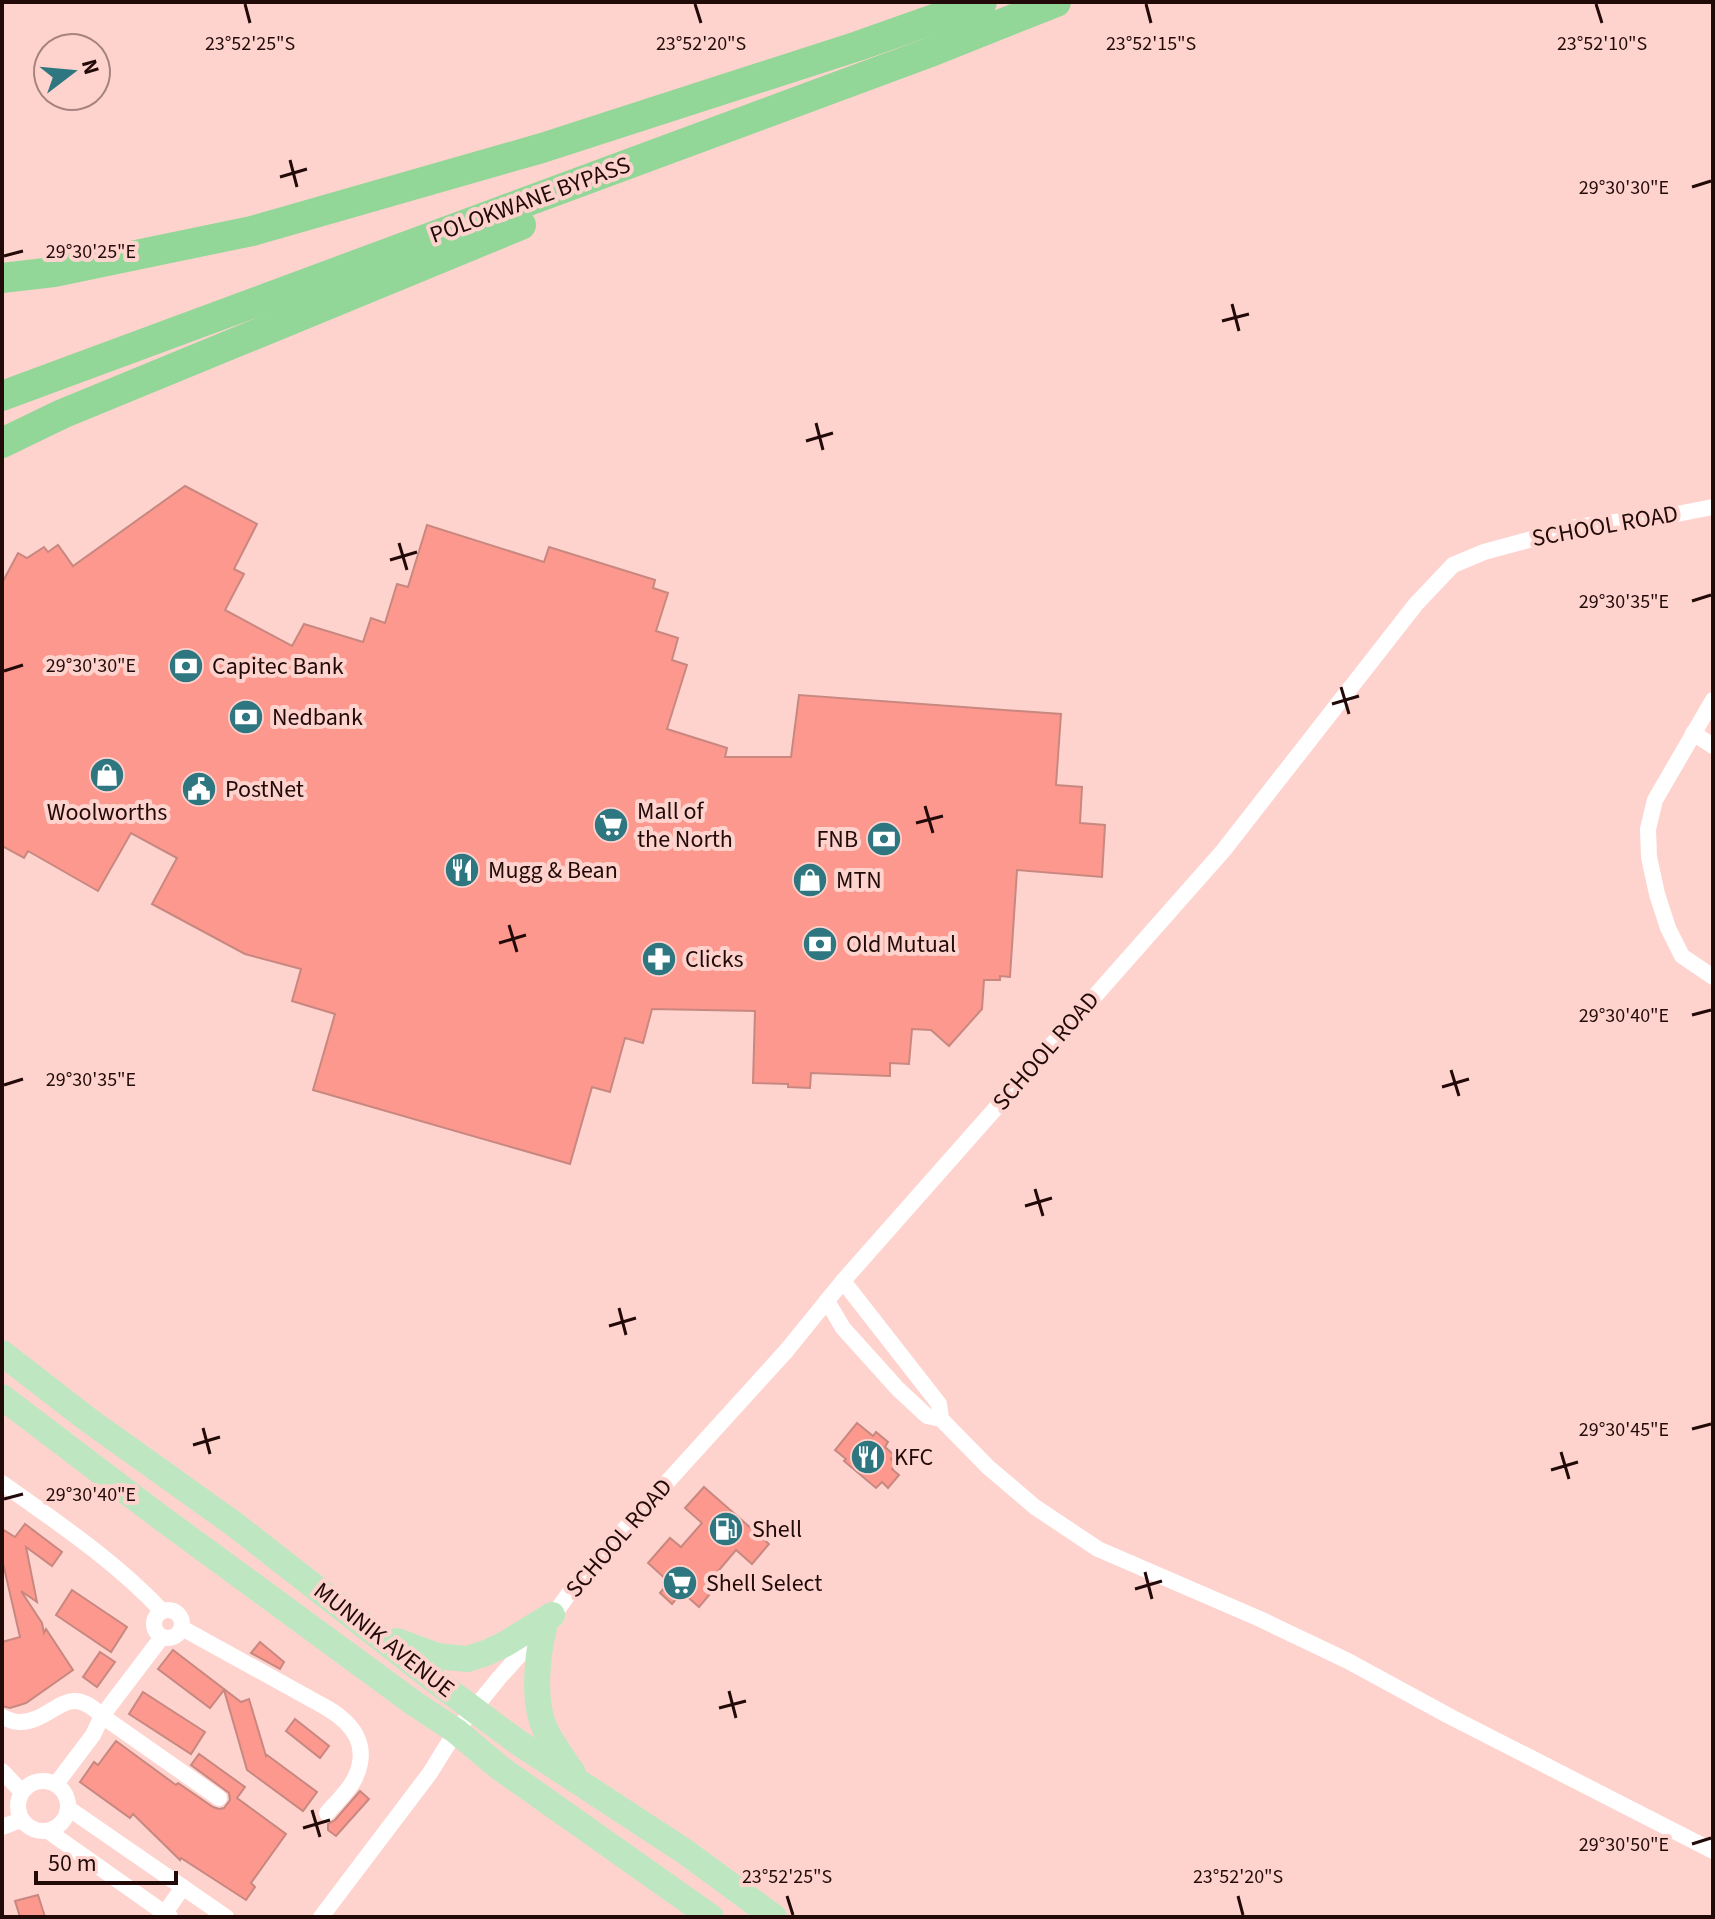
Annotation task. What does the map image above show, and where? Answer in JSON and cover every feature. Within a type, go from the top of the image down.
[{"type":"highway","points":[[2,278],[54,272],[252,231],[542,148],[858,46],[982,2]]},
{"type":"highway","name":"POLOKWANE BYPASS","points":[[2,396],[928,53],[1056,2]]},
{"type":"highway","points":[[2,443],[62,414],[783,117],[928,53]]},
{"type":"main road","name":"MUNNIK AVENUE","points":[[2,1353],[87,1419],[234,1524],[519,1743],[684,1851],[774,1917]]},
{"type":"main road","name":"MUNNIK AVENUE","points":[[2,1397],[160,1517],[456,1731],[500,1768],[711,1917]]},
{"type":"main road","points":[[374,1633],[437,1656],[467,1659],[486,1653],[548,1621]]},
{"type":"main road","points":[[548,1621],[538,1651],[537,1706],[546,1731],[578,1780]]},
{"type":"street","name":"SCHOOL ROAD","points":[[321,1917],[430,1773],[456,1731],[581,1577],[787,1350],[843,1281],[1223,851],[1416,604],[1453,565],[1484,552],[1576,527],[1713,507]]},
{"type":"street","points":[[1713,700],[1655,800],[1648,829],[1649,857],[1664,917],[1682,956],[1713,977]]},
{"type":"street","points":[[1693,733],[1713,746]]},
{"type":"street","points":[[843,1281],[939,1404],[941,1419]]},
{"type":"street","points":[[827,1301],[843,1328],[927,1416],[941,1419],[988,1467],[1035,1507],[1098,1549],[1323,1649],[1713,1851]]},
{"type":"street","points":[[2,1483],[103,1556],[139,1586],[162,1611],[175,1611],[182,1621],[182,1628],[174,1637],[162,1637],[154,1627],[154,1621],[162,1611]]},
{"type":"street","points":[[182,1628],[343,1717],[355,1732],[361,1751],[359,1766],[354,1780],[327,1813]]},
{"type":"street","points":[[56,1784],[93,1735],[102,1716],[162,1637]]},
{"type":"street","points":[[2,1717],[19,1723],[79,1700],[93,1706],[102,1716],[219,1798]]},
{"type":"street","points":[[2,1771],[21,1791]]},
{"type":"street","points":[[38,1781],[56,1784],[66,1796],[68,1808],[62,1823],[48,1831],[32,1830],[21,1820],[17,1805],[21,1791],[38,1781]]},
{"type":"street","points":[[68,1808],[226,1917]]},
{"type":"street","points":[[2,1827],[21,1820]]},
{"type":"street","points":[[48,1831],[168,1915],[183,1887]]},
{"type":"building","name":"Mall of the North","points":[[185,486],[257,524],[234,569],[244,574],[225,610],[292,646],[304,624],[363,642],[371,618],[385,623],[397,584],[408,587],[427,525],[544,562],[549,547],[655,580],[653,588],[668,593],[656,631],[678,638],[672,660],[687,665],[667,729],[727,748],[725,757],[791,757],[799,695],[1061,714],[1056,785],[1082,787],[1080,823],[1105,825],[1102,877],[1017,870],[1010,977],[984,980],[982,1009],[949,1046],[931,1030],[912,1029],[909,1064],[890,1063],[890,1076],[811,1073],[810,1088],[753,1083],[755,1011],[652,1009],[643,1043],[625,1038],[610,1092],[592,1087],[570,1164],[313,1090],[335,1014],[292,1001],[301,969],[245,954],[152,904],[177,858],[131,833],[98,891],[28,851],[24,858],[2,846],[2,583],[18,553],[27,558],[44,547],[48,552],[58,545],[73,566]]},
{"type":"building","name":"KFC","points":[[857,1423],[873,1436],[876,1432],[888,1442],[885,1447],[894,1455],[891,1459],[896,1464],[892,1469],[899,1475],[888,1488],[882,1482],[876,1488],[835,1450]]},
{"type":"building","points":[[704,1487],[769,1544],[752,1564],[736,1550],[714,1576],[720,1582],[699,1607],[682,1592],[672,1604],[660,1593],[669,1582],[648,1563],[670,1538],[681,1547],[702,1523],[685,1508]]},
{"type":"building","points":[[25,1524],[62,1552],[52,1566],[26,1547],[37,1602],[21,1591],[42,1623],[44,1633],[46,1629],[73,1670],[26,1703],[10,1708],[2,1706],[2,1642],[20,1637],[2,1559],[2,1529],[15,1537]]},
{"type":"building","points":[[72,1590],[127,1627],[111,1652],[56,1615]]},
{"type":"building","points":[[260,1642],[284,1662],[280,1669],[251,1653]]},
{"type":"building","points":[[173,1650],[241,1702],[249,1699],[266,1756],[317,1792],[303,1811],[247,1770],[224,1690],[210,1708],[158,1669]]},
{"type":"building","points":[[100,1652],[115,1662],[97,1687],[83,1677]]},
{"type":"building","points":[[143,1692],[205,1732],[191,1754],[129,1714]]},
{"type":"building","points":[[295,1719],[329,1746],[320,1758],[286,1731]]},
{"type":"building","points":[[116,1741],[176,1785],[178,1783],[213,1807],[224,1808],[230,1800],[229,1793],[191,1765],[199,1754],[245,1787],[237,1798],[286,1834],[251,1883],[255,1887],[246,1900],[180,1860],[133,1814],[130,1818],[80,1782],[94,1762],[98,1765]]},
{"type":"building","points":[[360,1791],[369,1799],[336,1836],[328,1830],[328,1824]]},
{"type":"building","points":[[38,1895],[45,1917],[20,1917],[15,1901]]},
{"type":"place","name":"Capitec Bank","points":[[186,666]]},
{"type":"place","name":"Nedbank","points":[[246,717]]},
{"type":"place","name":"Woolworths","points":[[107,775]]},
{"type":"place","name":"PostNet","points":[[199,789]]},
{"type":"place","name":"Mall of the North","points":[[611,825]]},
{"type":"place","name":"FNB","points":[[884,839]]},
{"type":"place","name":"Mugg & Bean","points":[[462,870]]},
{"type":"place","name":"MTN","points":[[810,880]]},
{"type":"place","name":"Old Mutual","points":[[820,944]]},
{"type":"place","name":"Clicks","points":[[659,959]]},
{"type":"place","name":"KFC","points":[[868,1457]]},
{"type":"place","name":"Shell","points":[[726,1529]]},
{"type":"place","name":"Shell Select","points":[[680,1583]]}]
